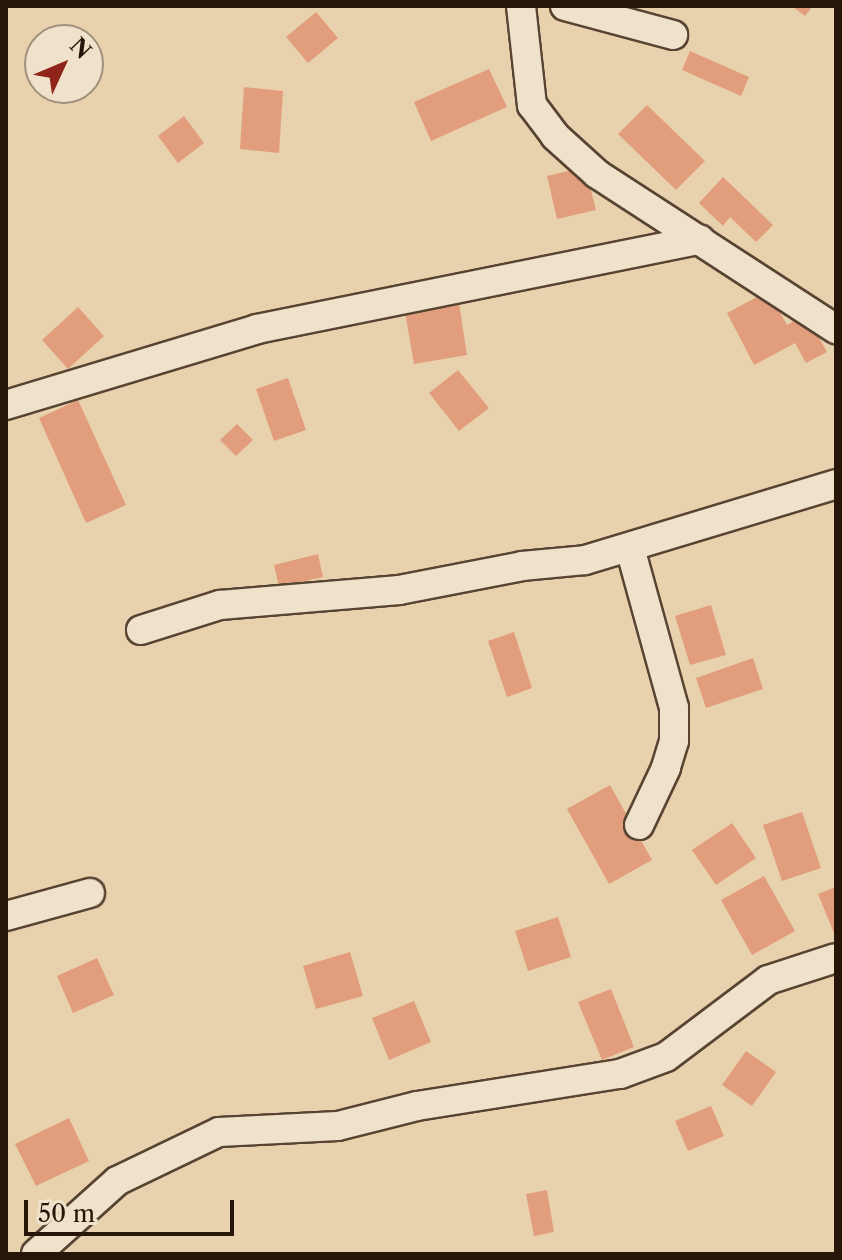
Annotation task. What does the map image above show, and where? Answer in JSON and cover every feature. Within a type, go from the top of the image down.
[{"type":"street","points":[[521,6],[532,105],[555,136],[597,174],[836,329]]},
{"type":"street","points":[[565,6],[673,35]]},
{"type":"street","points":[[6,405],[257,329],[700,240]]},
{"type":"street","points":[[141,630],[220,605],[399,590],[522,566],[585,560],[836,484]]},
{"type":"street","points":[[630,548],[674,708],[674,741],[666,768],[639,825]]},
{"type":"street","points":[[6,916],[90,893]]},
{"type":"street","points":[[36,1254],[117,1181],[219,1132],[338,1126],[417,1106],[620,1074],[666,1057],[768,980],[836,958]]},
{"type":"building","points":[[792,6],[813,6],[805,16]]},
{"type":"building","points":[[316,12],[338,38],[308,63],[286,37]]},
{"type":"building","points":[[690,51],[749,77],[741,96],[682,70]]},
{"type":"building","points":[[489,69],[507,107],[431,141],[414,102]]},
{"type":"building","points":[[244,87],[283,91],[279,153],[240,149]]},
{"type":"building","points":[[647,105],[705,161],[676,190],[618,134]]},
{"type":"building","points":[[184,116],[204,143],[178,163],[158,136]]},
{"type":"building","points":[[585,167],[596,210],[557,219],[547,176]]},
{"type":"building","points":[[723,177],[773,225],[756,242],[730,217],[723,226],[699,203]]},
{"type":"building","points":[[768,291],[787,325],[806,314],[827,352],[806,363],[795,343],[754,365],[727,313]]},
{"type":"building","points":[[459,303],[467,355],[414,364],[405,312]]},
{"type":"building","points":[[78,307],[104,336],[68,369],[42,340]]},
{"type":"building","points":[[458,370],[489,408],[459,431],[429,393]]},
{"type":"building","points":[[288,378],[306,430],[274,441],[256,389]]},
{"type":"building","points":[[78,400],[126,505],[86,523],[39,418]]},
{"type":"building","points":[[237,424],[253,440],[236,456],[220,440]]},
{"type":"building","points":[[318,554],[323,577],[279,587],[274,565]]},
{"type":"building","points":[[711,605],[726,655],[690,665],[675,616]]},
{"type":"building","points":[[514,632],[532,688],[507,697],[488,641]]},
{"type":"building","points":[[753,658],[763,689],[706,708],[696,678]]},
{"type":"building","points":[[610,785],[652,860],[609,884],[567,809]]},
{"type":"building","points":[[802,812],[821,868],[782,881],[763,825]]},
{"type":"building","points":[[732,823],[756,858],[716,885],[692,850]]},
{"type":"building","points":[[764,876],[795,931],[752,955],[721,900]]},
{"type":"building","points":[[836,887],[836,938],[818,894]]},
{"type":"building","points":[[558,917],[571,957],[528,971],[515,931]]},
{"type":"building","points":[[350,952],[363,996],[316,1009],[303,966]]},
{"type":"building","points":[[97,958],[114,995],[73,1013],[57,976]]},
{"type":"building","points":[[611,989],[634,1047],[602,1060],[578,1002]]},
{"type":"building","points":[[414,1001],[431,1042],[389,1060],[372,1018]]},
{"type":"building","points":[[746,1051],[776,1072],[752,1106],[722,1085]]},
{"type":"building","points":[[711,1106],[724,1136],[688,1151],[675,1121]]},
{"type":"building","points":[[69,1118],[89,1161],[36,1186],[15,1144]]},
{"type":"building","points":[[547,1190],[554,1232],[534,1236],[526,1194]]}]
